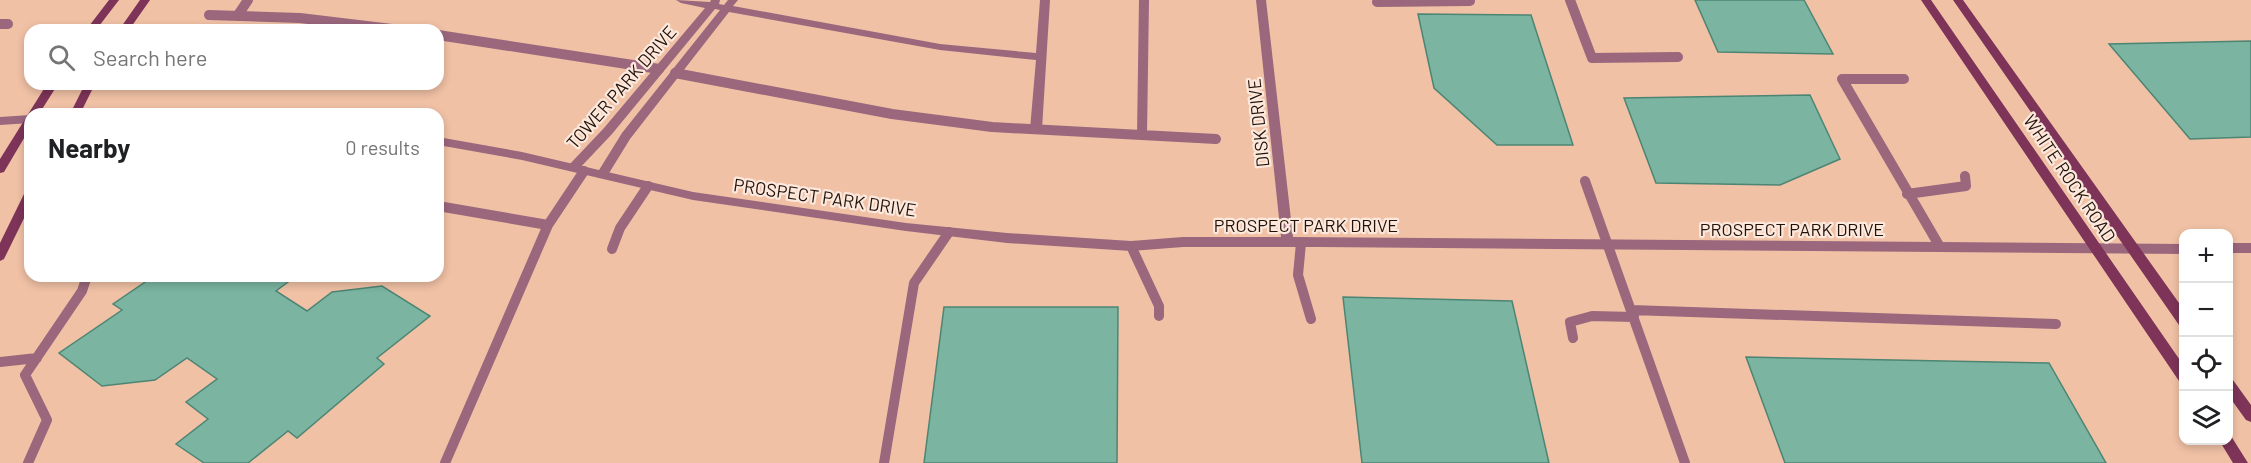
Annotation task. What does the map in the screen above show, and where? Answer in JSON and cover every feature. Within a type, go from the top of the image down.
[{"type":"main road","points":[[96,24],[114,0]]},
{"type":"main road","points":[[128,24],[145,0]]},
{"type":"main road","name":"WHITE ROCK ROAD","points":[[1926,0],[2179,370]]},
{"type":"main road","name":"WHITE ROCK ROAD","points":[[1958,0],[2179,314]]},
{"type":"main road","points":[[37,108],[49,90]]},
{"type":"main road","points":[[78,108],[87,90]]},
{"type":"main road","points":[[0,169],[24,129]]},
{"type":"main road","points":[[0,256],[24,206]]},
{"type":"main road","points":[[2233,390],[2251,416]]},
{"type":"main road","points":[[2229,445],[2241,463]]},
{"type":"street","points":[[681,0],[730,4],[940,47],[1041,57]]},
{"type":"street","points":[[1036,129],[1045,0]]},
{"type":"street","name":"DISK DRIVE","points":[[1261,0],[1294,243]]},
{"type":"street","name":"TOWER PARK DRIVE","points":[[578,169],[714,3]]},
{"type":"street","name":"TOWER PARK DRIVE","points":[[602,175],[626,136],[730,4]]},
{"type":"street","points":[[0,121],[24,119]]},
{"type":"street","name":"PROSPECT PARK DRIVE","points":[[444,142],[578,169],[703,198],[949,232],[1131,246],[1183,242],[2179,249]]},
{"type":"street","points":[[2233,249],[2251,248]]},
{"type":"lane","points":[[238,15],[248,0]]},
{"type":"lane","points":[[1142,135],[1144,0]]},
{"type":"lane","points":[[1570,0],[1592,58],[1678,57]]},
{"type":"lane","points":[[1377,2],[1470,1]]},
{"type":"lane","points":[[209,15],[300,18],[350,24]]},
{"type":"lane","points":[[444,36],[659,69]]},
{"type":"lane","points":[[675,73],[892,114],[992,127],[1216,139]]},
{"type":"lane","points":[[1904,79],[1842,79],[1940,247]]},
{"type":"lane","points":[[445,463],[548,225],[578,169]]},
{"type":"lane","points":[[1907,194],[1966,186],[1965,176]]},
{"type":"lane","points":[[1585,181],[1685,463]]},
{"type":"lane","points":[[612,249],[620,228],[648,186]]},
{"type":"lane","points":[[444,207],[548,225]]},
{"type":"lane","points":[[885,463],[914,283],[949,232]]},
{"type":"lane","points":[[1294,243],[1298,275],[1311,319]]},
{"type":"lane","points":[[1131,246],[1159,306],[1159,316]]},
{"type":"lane","points":[[28,463],[47,420],[25,375],[82,291],[85,282]]},
{"type":"lane","points":[[1573,338],[1570,322],[1592,316],[1632,314],[2056,324]]},
{"type":"lane","points":[[0,362],[37,358]]},
{"type":"building","points":[[1695,0],[1804,0],[1833,54],[1718,52]]},
{"type":"building","points":[[1418,14],[1531,15],[1573,145],[1497,145],[1434,88]]},
{"type":"building","points":[[2251,41],[2251,137],[2190,139],[2109,44]]},
{"type":"building","points":[[1810,95],[1840,159],[1780,185],[1656,183],[1624,98]]},
{"type":"building","points":[[145,282],[288,282],[276,291],[307,311],[332,292],[382,286],[430,316],[377,358],[384,364],[297,438],[288,431],[248,463],[204,463],[176,444],[208,419],[186,402],[217,379],[187,358],[155,380],[102,386],[59,353],[122,310],[113,304]]},
{"type":"building","points":[[1343,297],[1512,301],[1549,463],[1362,463]]},
{"type":"building","points":[[944,307],[1118,307],[1117,463],[924,463]]},
{"type":"building","points":[[1746,357],[2049,363],[2106,463],[1785,463]]}]
